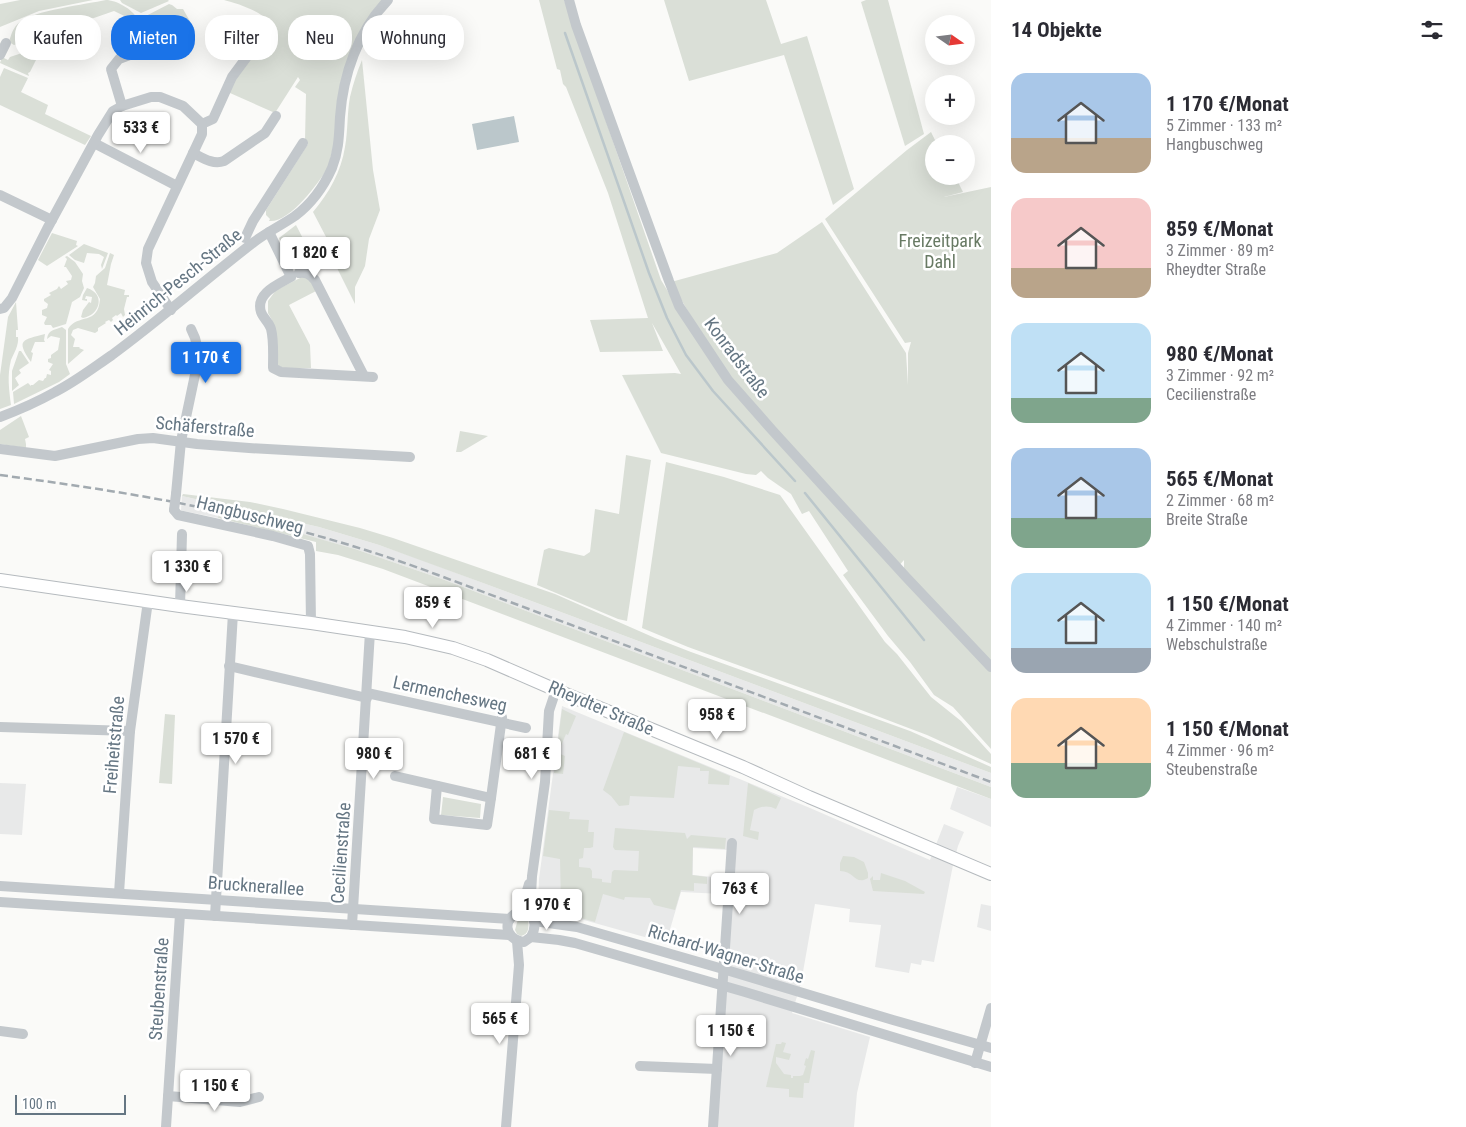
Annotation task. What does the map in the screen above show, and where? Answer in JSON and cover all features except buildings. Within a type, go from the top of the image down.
[{"type":"main road","name":"Rheydter Straße","points":[[0,580],[311,623],[430,642],[453,648],[487,660],[743,767],[991,874]]},
{"type":"street","name":"Heinrich-Pesch-Straße","points":[[0,417],[47,396],[75,380],[171,310],[255,241],[296,215],[308,204],[322,187],[332,169],[340,139],[340,116],[348,70],[362,38],[376,14],[388,0]]},
{"type":"street","name":"Konradstraße","points":[[569,0],[576,25],[666,272],[684,314],[728,380],[906,577],[991,667]]},
{"type":"street","points":[[0,55],[6,43]]},
{"type":"street","points":[[118,60],[111,69],[122,106]]},
{"type":"street","points":[[202,124],[213,119],[232,77],[245,60]]},
{"type":"street","points":[[0,309],[4,308],[12,298],[52,220],[113,112],[122,106],[151,97],[160,97],[183,106],[202,124],[202,134],[148,249],[146,263],[152,282],[171,310]]},
{"type":"street","points":[[193,153],[210,162],[219,163],[224,161],[265,133],[276,116]]},
{"type":"street","points":[[94,143],[177,186]]},
{"type":"street","name":"Heinrich-Pesch-Straße","points":[[244,238],[303,143]]},
{"type":"street","points":[[0,195],[52,220]]},
{"type":"street","points":[[269,232],[295,275]]},
{"type":"street","points":[[295,275],[305,272],[315,280],[368,376],[281,372],[273,368],[270,328],[261,311],[263,296],[269,289],[295,275],[327,258]]},
{"type":"street","name":"Hangbuschweg","points":[[191,329],[198,350],[196,370],[181,441],[174,510],[178,515],[306,545],[310,549],[311,623]]},
{"type":"street","name":"Schäferstraße","points":[[0,448],[55,456],[138,439],[153,438],[249,448],[410,457]]},
{"type":"street","points":[[180,606],[182,534]]},
{"type":"street","name":"Freiheitstraße","points":[[119,894],[130,731],[148,601]]},
{"type":"street","points":[[214,916],[233,612]]},
{"type":"street","name":"Cecilienstraße","points":[[352,925],[370,632]]},
{"type":"street","name":"Lermenchesweg","points":[[229,666],[367,696],[502,720],[526,728]]},
{"type":"street","points":[[520,939],[535,930],[528,915],[526,890],[532,876],[545,782],[549,711],[556,690]]},
{"type":"street","points":[[437,786],[434,819],[487,825],[502,720]]},
{"type":"street","points":[[0,727],[130,731]]},
{"type":"street","points":[[395,776],[491,798]]},
{"type":"street","points":[[713,1127],[732,842]]},
{"type":"street","name":"Brucknerallee","points":[[0,886],[510,919]]},
{"type":"street","name":"Brucknerallee","points":[[0,902],[352,925],[520,939],[559,940],[574,943]]},
{"type":"street","name":"Steubenstraße","points":[[166,1127],[180,914]]},
{"type":"street","points":[[520,939],[508,928],[510,919],[514,914],[528,915]]},
{"type":"street","name":"Richard-Wagner-Straße","points":[[528,915],[577,926],[986,1046]]},
{"type":"street","points":[[506,1127],[520,939]]},
{"type":"street","name":"Richard-Wagner-Straße","points":[[574,943],[943,1051],[991,1067]]},
{"type":"street","points":[[975,1062],[986,1046],[991,1008]]},
{"type":"street","points":[[862,1027],[866,1012]]},
{"type":"street","points":[[0,1031],[23,1034]]},
{"type":"street","points":[[640,1066],[717,1069]]},
{"type":"street","points":[[168,1096],[240,1102],[259,1097]]},
{"type":"shaded area","points":[[514,116],[519,142],[477,150],[472,124]]},
{"type":"shaded area","points":[[182,496],[319,527],[419,559],[991,773],[991,787],[442,579],[355,549],[264,524],[219,514],[218,518],[181,510]]},
{"type":"shaded area","points":[[562,706],[810,808],[930,860],[944,824],[964,832],[953,865],[934,962],[922,960],[921,965],[911,963],[909,973],[875,967],[881,925],[849,922],[850,909],[815,904],[801,983],[792,1013],[870,1037],[857,1093],[854,1127],[711,1127],[729,850],[693,848],[693,875],[723,878],[722,894],[681,892],[666,943],[566,915],[538,905],[539,879]]},
{"type":"shaded area","points":[[0,783],[26,784],[22,835],[0,834]]},
{"type":"shaded area","points":[[957,787],[991,799],[991,827],[950,809]]},
{"type":"shaded area","points":[[981,904],[991,906],[991,931],[977,927]]},
{"type":"green space","points":[[20,0],[93,0],[39,11],[29,15],[15,15],[15,21],[0,27],[0,4]]},
{"type":"green space","points":[[106,0],[119,3],[135,15],[122,15],[114,11],[101,16],[34,15]]},
{"type":"green space","points":[[120,0],[168,0],[169,1],[141,13]]},
{"type":"green space","points":[[224,0],[383,0],[373,15],[362,15],[362,31],[328,168],[303,201],[286,216],[277,220],[269,221],[266,210],[308,144],[305,140],[306,94],[295,87],[300,80],[298,77],[275,113],[230,93],[229,88],[247,60],[278,60],[278,15],[261,15],[241,5]]},
{"type":"green space","points":[[539,0],[564,0],[661,280],[709,357],[991,671],[991,749],[953,707],[934,695],[843,575],[848,571],[809,511],[802,514],[791,494],[761,471],[756,475],[746,474],[661,453],[622,375],[681,374],[652,323],[663,351],[600,352],[590,320],[648,318],[608,193],[566,87],[563,84],[560,70],[557,69]]},
{"type":"green space","points":[[664,0],[766,0],[781,44],[807,36],[854,189],[833,205],[784,55],[689,81]]},
{"type":"green space","points":[[866,0],[888,0],[924,134],[905,146],[861,2]]},
{"type":"green space","points":[[169,4],[177,9],[183,9],[186,15],[163,15],[148,15]]},
{"type":"green space","points":[[15,28],[14,45],[9,42]]},
{"type":"green space","points":[[15,55],[15,60],[36,60],[28,73],[29,76],[0,63],[2,57],[8,60]]},
{"type":"green space","points":[[362,60],[373,170],[380,210],[369,239],[365,266],[355,287],[355,304],[332,258],[336,256],[313,212],[329,190],[341,165],[346,141],[348,109],[355,78]]},
{"type":"green space","points":[[4,68],[28,78],[21,92],[48,105],[45,114],[91,136],[85,145],[0,105],[0,77]]},
{"type":"green space","name":"Freizeitpark Dahl","points":[[925,136],[925,185],[960,185],[963,192],[944,197],[991,187],[991,663],[904,573],[904,560],[897,568],[717,361],[671,282],[777,253],[822,222],[906,353],[908,385],[908,353],[911,342],[905,343],[825,219]]},
{"type":"green space","points":[[296,225],[313,258],[313,263],[296,270],[291,266],[279,238]]},
{"type":"green space","points":[[52,233],[77,241],[76,245],[78,246],[47,266],[38,260]]},
{"type":"green space","points":[[84,244],[108,253],[102,269],[101,265],[104,257],[99,254],[87,253],[84,263],[75,260],[69,255]]},
{"type":"green space","points":[[110,253],[114,255],[107,285],[125,290],[124,295],[129,295],[124,309],[125,315],[123,317],[121,313],[116,315],[112,318],[111,322],[109,320],[105,322],[95,333],[78,328],[73,330],[71,335],[75,339],[73,347],[80,347],[84,350],[68,364],[68,329],[77,321],[96,313],[100,299],[93,287],[96,276],[105,268]]},
{"type":"green space","points":[[67,256],[75,262],[83,274],[84,288],[80,297],[72,302],[66,324],[53,328],[51,325],[45,325],[44,323],[47,317],[42,315],[42,310],[47,308],[48,304],[44,299],[51,295],[49,293],[59,286],[61,289],[68,284],[66,281],[71,280],[72,276],[64,267],[67,259],[65,257]]},
{"type":"green space","points":[[306,275],[318,290],[289,305],[310,345],[311,368],[283,368],[277,365],[272,320],[268,313],[268,301],[276,290]]},
{"type":"green space","points":[[87,288],[93,291],[99,299],[97,309],[89,316],[83,318],[81,317],[83,310],[89,302],[91,303],[92,297],[86,296],[85,299],[87,301],[82,300]]},
{"type":"green space","points":[[16,302],[18,330],[16,330],[16,337],[18,337],[18,340],[9,372],[11,405],[0,409],[0,375],[8,317]]},
{"type":"green space","points":[[62,327],[66,330],[66,364],[70,374],[59,382],[14,404],[13,392],[28,383],[31,386],[39,380],[43,381],[47,374],[51,375],[49,370],[53,364],[48,362],[48,359],[58,350],[60,338],[51,336],[47,339],[52,331]]},
{"type":"green space","points":[[45,334],[45,342],[35,342],[31,352],[33,353],[31,362],[23,349],[24,342],[27,339]]},
{"type":"green space","points":[[19,351],[21,351],[29,363],[19,370],[21,373],[15,378],[19,385],[12,391],[12,371]]},
{"type":"green space","points":[[21,416],[29,437],[25,439],[26,448],[0,444],[0,430]]},
{"type":"green space","points":[[460,431],[488,436],[461,452],[456,452]]},
{"type":"green space","points":[[626,455],[651,460],[627,621],[537,585],[544,550],[549,548],[584,556],[590,552],[595,509],[619,514]]},
{"type":"green space","points":[[666,462],[724,477],[780,495],[885,642],[897,654],[931,697],[961,721],[991,754],[991,764],[927,735],[688,647],[642,628]]},
{"type":"green space","points":[[183,494],[250,502],[360,528],[393,538],[555,594],[691,652],[910,731],[991,767],[991,773],[379,545],[319,527],[182,496]]},
{"type":"green space","points":[[219,514],[292,531],[355,549],[442,579],[991,787],[991,799],[383,569],[338,555],[316,551],[316,542],[218,518]]},
{"type":"green space","points":[[562,709],[576,716],[558,753],[565,756],[563,774],[554,773]]},
{"type":"green space","points":[[165,714],[175,715],[172,784],[159,783]]},
{"type":"green space","points":[[624,732],[730,776],[729,785],[708,784],[709,771],[700,771],[700,768],[678,766],[674,798],[630,796],[629,805],[619,806],[603,790]]},
{"type":"green space","points":[[748,783],[781,798],[776,809],[765,806],[754,810],[750,830],[759,832],[758,840],[743,836]]},
{"type":"green space","points":[[443,797],[481,804],[480,818],[441,815]]},
{"type":"green space","points":[[549,810],[570,812],[569,819],[589,820],[588,832],[594,832],[593,847],[584,848],[583,858],[579,859],[579,867],[590,868],[592,878],[602,879],[602,882],[611,883],[614,870],[638,871],[639,851],[615,850],[613,847],[615,828],[685,833],[687,839],[691,835],[726,838],[725,849],[693,847],[692,875],[707,877],[707,884],[694,883],[694,891],[681,890],[675,910],[654,905],[650,898],[625,897],[624,900],[603,894],[595,922],[556,911],[557,905],[561,904],[560,859],[543,856]]},
{"type":"green space","points":[[843,856],[854,857],[864,862],[868,878],[860,880],[849,873],[840,871],[840,863]]},
{"type":"green space","points":[[881,873],[905,881],[925,892],[924,894],[873,891],[870,879],[873,876],[873,880],[880,880]]},
{"type":"green space","points":[[523,916],[528,920],[528,928],[526,934],[521,936],[515,930],[518,919]]},
{"type":"green space","points":[[782,1042],[786,1043],[783,1052],[791,1054],[789,1060],[776,1057],[776,1063],[784,1074],[791,1075],[791,1078],[803,1075],[806,1058],[808,1059],[811,1050],[815,1051],[809,1083],[804,1083],[803,1098],[789,1097],[789,1089],[766,1087],[776,1044],[781,1044]]},
{"type":"waterway","points":[[565,33],[649,273],[667,318],[686,355],[713,391],[795,481]]},
{"type":"waterway","points":[[805,493],[924,640]]},
{"type":"railway","points":[[0,475],[190,505],[273,524],[356,547],[411,565],[991,782]]}]
